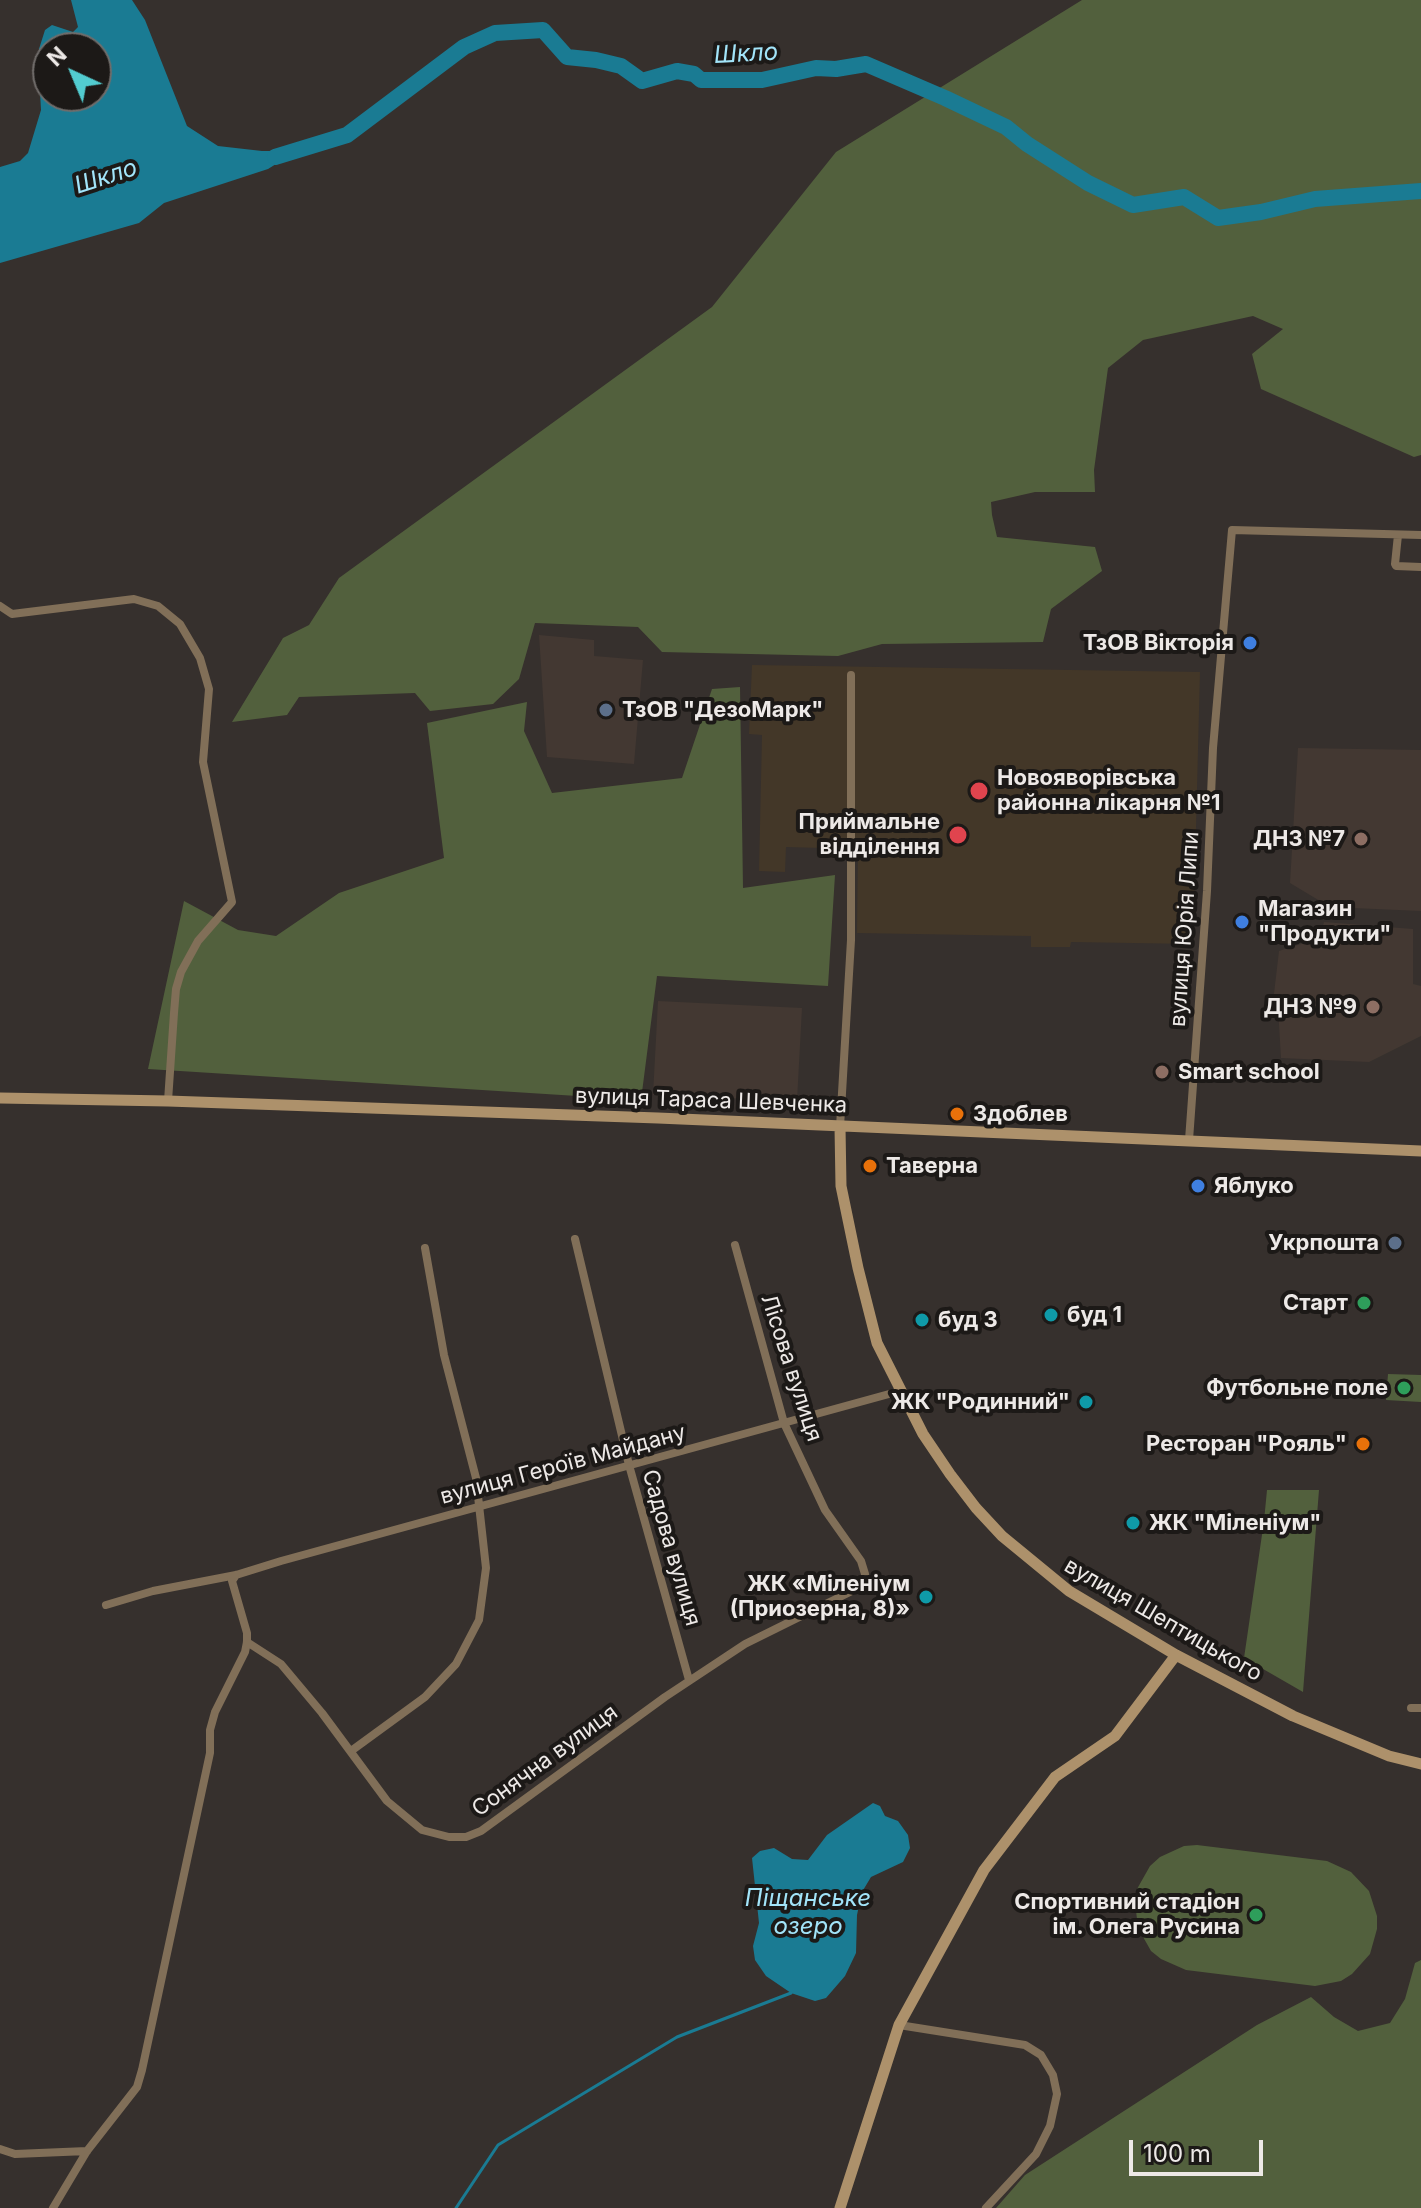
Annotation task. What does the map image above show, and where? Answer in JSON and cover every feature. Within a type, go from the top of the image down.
[{"type":"street","name":"вулиця Юрія Липи","points":[[1189,1140],[1207,891],[1213,748],[1232,530],[1398,535]]},
{"type":"street","points":[[1421,535],[1398,535],[1396,566],[1421,567]]},
{"type":"street","points":[[0,606],[12,614],[134,599],[158,606],[180,624],[200,658],[209,689],[203,762],[232,902],[198,941],[181,972],[175,1001],[168,1101]]},
{"type":"street","points":[[840,1127],[851,940],[851,675]]},
{"type":"street","name":"вулиця Тараса Шевченка","points":[[0,1098],[645,1118],[1421,1151]]},
{"type":"street","name":"вулиця Шептицького","points":[[840,1127],[841,1186],[877,1343],[923,1434],[976,1508],[1002,1536],[1069,1591],[1176,1655],[1293,1716],[1389,1756],[1421,1764]]},
{"type":"street","name":"Садова вулиця","points":[[575,1239],[629,1465],[689,1680]]},
{"type":"street","name":"Лісова вулиця","points":[[735,1245],[784,1423],[825,1510],[861,1561],[864,1582]]},
{"type":"street","points":[[351,1751],[425,1697],[456,1664],[479,1620],[486,1568],[476,1478],[444,1355],[425,1248]]},
{"type":"street","name":"вулиця Героїв Майдану","points":[[106,1605],[153,1591],[236,1575],[900,1391]]},
{"type":"street","points":[[53,2208],[87,2151],[137,2087],[142,2070],[210,1753],[210,1730],[247,1642],[232,1581],[236,1575]]},
{"type":"street","name":"Сонячна вулиця","points":[[247,1642],[281,1664],[322,1713],[387,1801],[422,1830],[449,1837],[466,1837],[481,1831],[689,1680],[745,1644],[856,1589],[864,1582]]},
{"type":"street","points":[[840,2208],[899,2025],[984,1870],[1055,1777],[1115,1736],[1176,1655]]},
{"type":"street","points":[[899,2025],[1025,2045],[1041,2055],[1053,2075],[1057,2094],[1053,2115],[1036,2154],[986,2208]]},
{"type":"street","points":[[0,2149],[15,2154],[87,2151]]},
{"type":"shaded area","points":[[539,635],[594,640],[594,656],[643,660],[634,764],[547,757]]},
{"type":"shaded area","name":"Новояворівська районна лікарня №1","points":[[752,665],[1200,672],[1193,944],[1071,942],[1070,947],[1031,947],[1031,936],[857,933],[858,849],[786,847],[785,872],[759,871],[762,735],[749,734]]},
{"type":"shaded area","points":[[1298,748],[1421,750],[1421,911],[1330,907],[1290,883]]},
{"type":"shaded area","points":[[1324,922],[1413,929],[1413,984],[1421,986],[1421,1036],[1369,1062],[1281,1058],[1278,1008],[1273,1002],[1279,951],[1320,938]]},
{"type":"shaded area","points":[[658,1001],[802,1008],[797,1101],[653,1095]]},
{"type":"green space","points":[[1082,0],[1421,0],[1421,455],[1414,457],[1261,389],[1252,354],[1283,329],[1253,316],[1143,340],[1108,368],[1094,470],[1095,492],[1035,492],[991,502],[997,537],[1095,547],[1102,571],[1051,609],[1043,642],[882,644],[838,656],[662,652],[638,627],[535,623],[519,679],[493,704],[430,711],[415,693],[299,697],[287,715],[232,722],[283,638],[309,625],[339,578],[712,307],[836,152]]},
{"type":"green space","points":[[740,687],[743,888],[835,875],[828,986],[657,976],[641,1100],[148,1069],[184,901],[238,930],[276,936],[339,893],[444,858],[427,723],[527,702],[524,731],[552,793],[682,778],[712,689]]},
{"type":"green space","name":"Футбольне поле","points":[[1388,1374],[1421,1375],[1421,1402],[1386,1400]]},
{"type":"green space","points":[[1267,1490],[1319,1490],[1303,1692],[1244,1658]]},
{"type":"green space","name":"Спортивний стадіон ім. Олега Русина","points":[[1184,1846],[1327,1861],[1351,1872],[1369,1891],[1377,1916],[1370,1954],[1341,1981],[1315,1986],[1186,1970],[1161,1959],[1151,1951],[1138,1928],[1137,1889],[1150,1866],[1160,1857]]},
{"type":"green space","points":[[1421,1960],[1421,2208],[996,2208],[1025,2175],[1257,2025],[1311,1997],[1334,2017],[1358,2031],[1390,2023],[1405,1999],[1415,1963]]},
{"type":"water","points":[[71,0],[132,0],[145,20],[187,126],[218,146],[297,151],[268,169],[164,203],[139,223],[0,263],[0,167],[20,161],[28,153],[40,112],[112,112],[112,32],[73,32],[78,27]]},
{"type":"water","points":[[52,25],[73,32],[44,32]]},
{"type":"water","name":"Піщанське озеро","points":[[873,1803],[880,1806],[885,1816],[898,1821],[908,1835],[910,1848],[903,1862],[871,1877],[862,1892],[857,1915],[856,1953],[845,1976],[826,1998],[815,2001],[791,1993],[766,1976],[755,1960],[753,1946],[759,1923],[752,1858],[760,1851],[774,1848],[792,1859],[808,1860],[827,1835]]},
{"type":"waterway","name":"Шкло","points":[[275,157],[347,135],[464,47],[495,33],[543,30],[567,57],[621,66],[642,81],[677,71],[694,74],[701,80],[762,80],[816,68],[836,69],[866,64],[1006,127],[1088,183],[1133,205],[1184,197],[1218,218],[1315,199],[1421,191]]},
{"type":"waterway","points":[[456,2208],[498,2145],[677,2037],[791,1993]]},
{"type":"place","name":"ТзОВ Вікторія","points":[[1250,643]]},
{"type":"place","name":"ТзОВ \"ДезоМарк\"","points":[[606,710]]},
{"type":"place","name":"Новояворівська районна лікарня №1","points":[[979,791]]},
{"type":"place","name":"Приймальне відділення","points":[[958,835]]},
{"type":"place","name":"ДНЗ №7","points":[[1361,839]]},
{"type":"place","name":"Магазин \"Продукти\"","points":[[1242,922]]},
{"type":"place","name":"ДНЗ №9","points":[[1373,1007]]},
{"type":"place","name":"Smart school","points":[[1162,1072]]},
{"type":"place","name":"Здоблев","points":[[957,1114]]},
{"type":"place","name":"Таверна","points":[[870,1166]]},
{"type":"place","name":"Яблуко","points":[[1198,1186]]},
{"type":"place","name":"Укрпошта","points":[[1395,1243]]},
{"type":"place","name":"Старт","points":[[1364,1303]]},
{"type":"place","name":"буд 1","points":[[1051,1315]]},
{"type":"place","name":"буд 3","points":[[922,1320]]},
{"type":"place","name":"Футбольне поле","points":[[1404,1388]]},
{"type":"place","name":"ЖК \"Родинний\"","points":[[1086,1402]]},
{"type":"place","name":"Ресторан \"Рояль\"","points":[[1363,1444]]},
{"type":"place","name":"ЖК \"Міленіум\"","points":[[1133,1523]]},
{"type":"place","name":"ЖК «Міленіум (Приозерна, 8)»","points":[[926,1597]]},
{"type":"place","name":"Спортивний стадіон ім. Олега Русина","points":[[1256,1915]]}]
